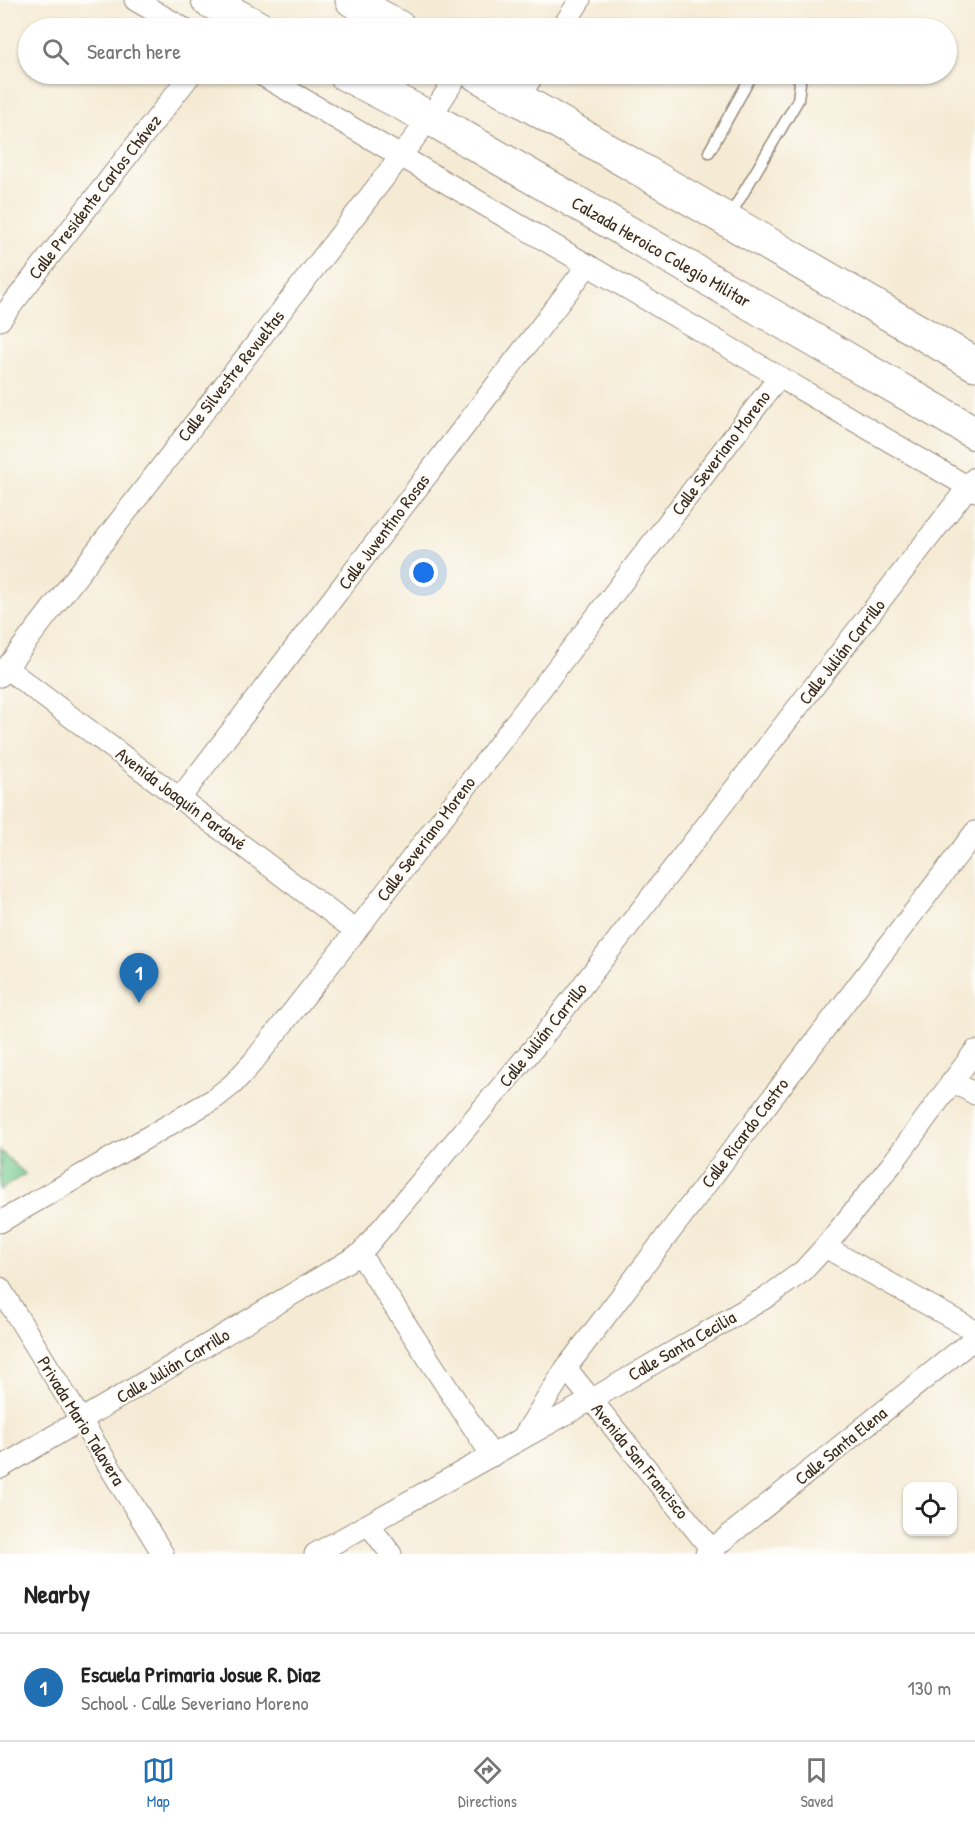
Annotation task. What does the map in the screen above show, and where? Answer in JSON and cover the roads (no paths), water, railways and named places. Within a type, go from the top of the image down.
[{"type":"main road","points":[[352,0],[383,18]]},
{"type":"main road","name":"Calzada Heroico Colegio Militar","points":[[364,84],[430,118],[975,433]]},
{"type":"main road","points":[[526,86],[727,220],[975,364]]},
{"type":"street","points":[[135,0],[166,18]]},
{"type":"street","points":[[568,18],[580,0]]},
{"type":"street","name":"Calle Presidente Carlos Chávez","points":[[0,320],[183,84]]},
{"type":"street","points":[[277,84],[779,377],[973,486]]},
{"type":"street","name":"Calle Silvestre Revueltas","points":[[3,672],[430,118],[452,84]]},
{"type":"street","name":"Calle Juventino Rosas","points":[[180,798],[588,265]]},
{"type":"street","name":"Calle Severiano Moreno","points":[[0,1222],[214,1099],[224,1092],[253,1062],[356,931],[779,377]]},
{"type":"street","name":"Calle Julián Carrillo","points":[[0,1468],[360,1254],[538,1043],[973,486]]},
{"type":"street","name":"Avenida Joaquín Pardavé","points":[[3,672],[180,798],[356,931]]},
{"type":"street","name":"Calle Ricardo Castro","points":[[522,1439],[566,1368],[975,832]]},
{"type":"street","name":"Calle Santa Cecilia","points":[[315,1554],[591,1400],[770,1295],[803,1271],[892,1164],[975,1051]]},
{"type":"street","points":[[952,1081],[975,1094]]},
{"type":"street","points":[[825,1247],[975,1331]]},
{"type":"street","points":[[360,1254],[492,1456]]},
{"type":"street","name":"Privada Mario Talavera","points":[[0,1288],[163,1554]]},
{"type":"street","name":"Calle Santa Elena","points":[[711,1553],[975,1338]]},
{"type":"street","name":"Avenida San Francisco","points":[[566,1368],[711,1553]]},
{"type":"street","points":[[369,1525],[391,1554]]},
{"type":"lane","points":[[710,152],[747,84]]},
{"type":"lane","points":[[727,220],[798,100],[800,84]]},
{"type":"place","name":"Escuela Primaria Josue R. Diaz","points":[[139,1003]]}]
